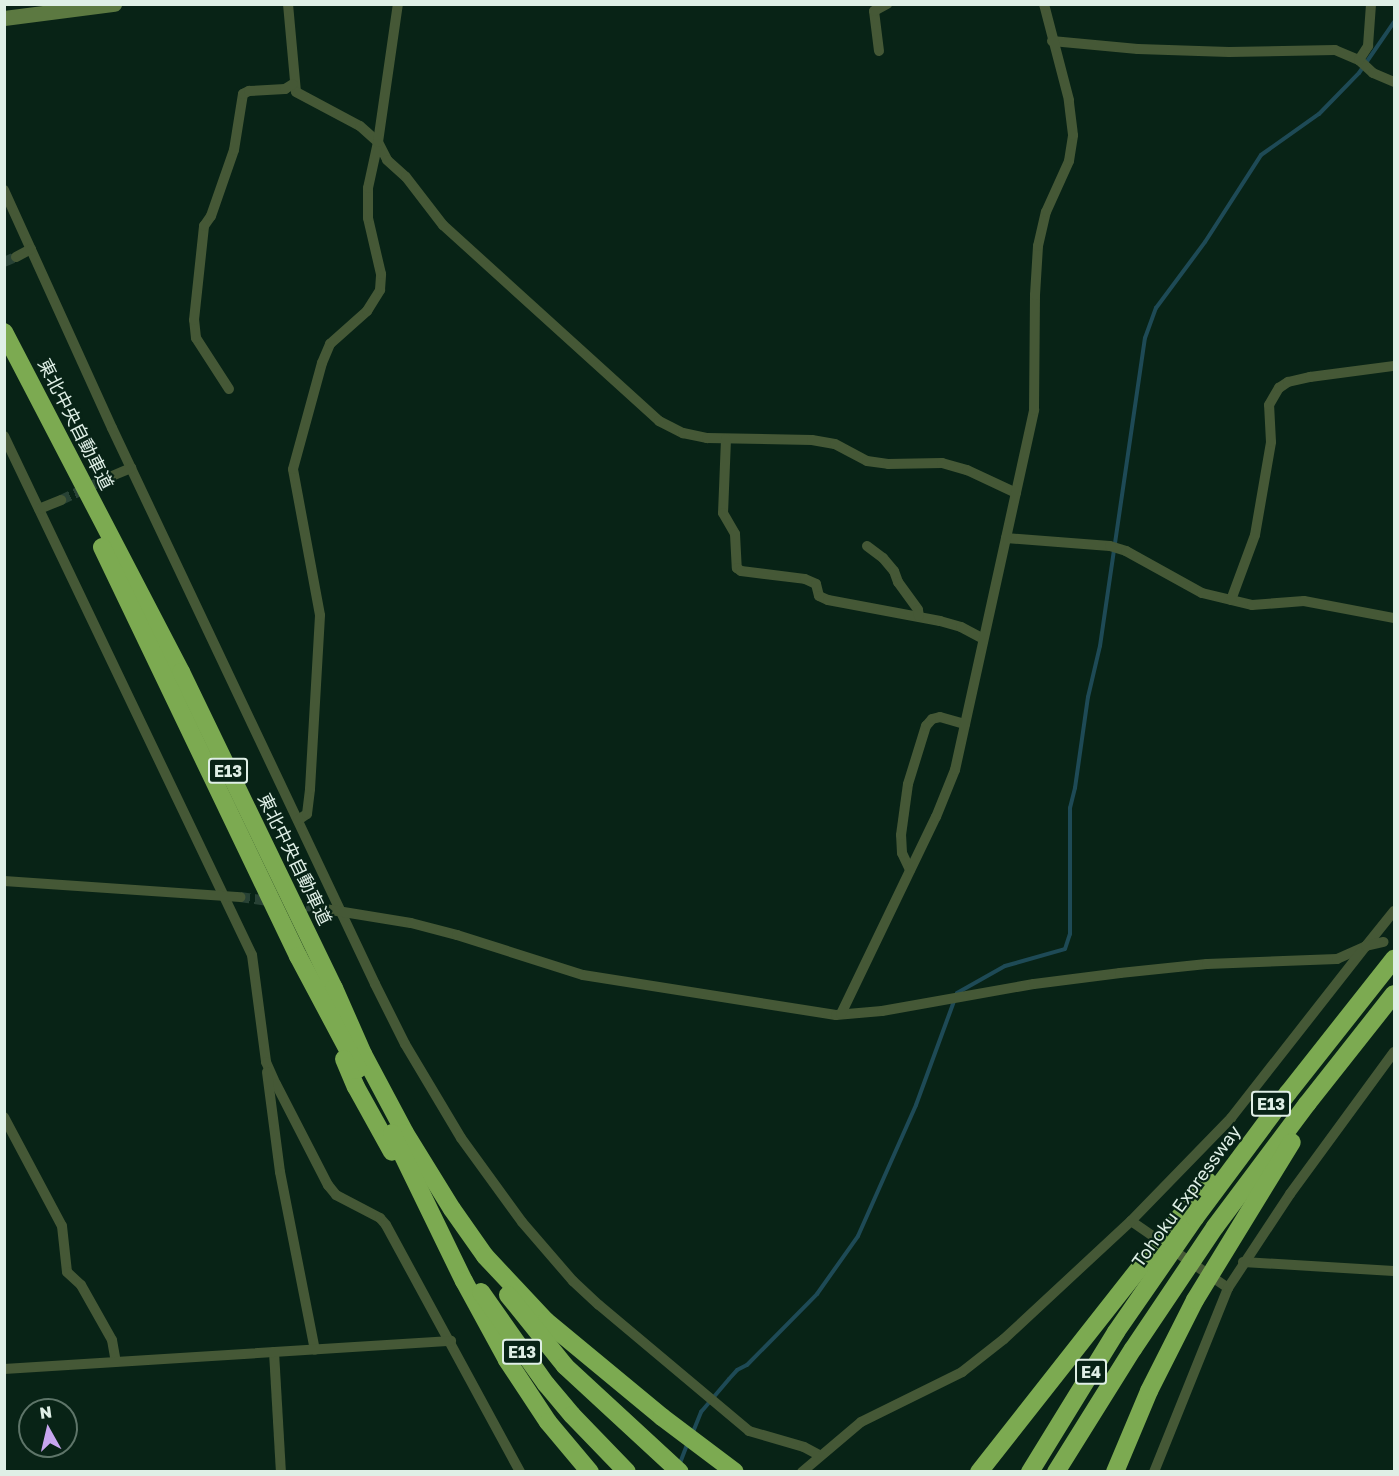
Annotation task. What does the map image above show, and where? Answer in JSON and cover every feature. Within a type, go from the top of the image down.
[{"type":"highway","name":"東北中央自動車道","points":[[4,332],[181,672],[326,991],[435,1220]]},
{"type":"highway","name":"東北中央自動車道","points":[[4,339],[227,811],[394,1112],[452,1209]]},
{"type":"highway","name":"E13","points":[[979,1472],[1150,1269],[1189,1214],[1333,1028],[1362,999],[1395,958]]},
{"type":"highway","name":"E4","points":[[1056,1472],[1215,1227],[1359,1037],[1395,994]]},
{"type":"highway","name":"E13","points":[[1115,1472],[1149,1391],[1195,1300],[1232,1236],[1359,1037]]},
{"type":"highway","name":"E13","points":[[452,1209],[485,1256],[525,1300],[662,1417],[735,1472]]},
{"type":"highway","name":"E13","points":[[452,1209],[503,1289],[543,1342],[587,1388],[680,1472]]},
{"type":"highway","name":"E13","points":[[435,1220],[507,1360],[548,1422],[590,1472]]},
{"type":"highway","name":"E13","points":[[435,1220],[488,1302],[546,1384],[572,1415],[627,1472]]},
{"type":"highway","name":"Tohoku Expressway","points":[[1030,1472],[1150,1269]]},
{"type":"main road","points":[[4,18],[114,4]]},
{"type":"street","points":[[288,4],[293,84],[296,92],[360,126],[378,142],[387,160],[406,177],[443,225],[659,421],[683,433],[726,439],[812,440],[836,444],[867,461],[888,464],[942,463],[967,470],[1016,493]]},
{"type":"street","points":[[298,820],[307,814],[310,789],[320,615],[293,469],[322,363],[330,344],[367,311],[380,290],[381,274],[369,218],[368,188],[378,142],[398,4]]},
{"type":"street","points":[[879,51],[874,11],[887,4]]},
{"type":"street","points":[[841,1014],[936,817],[955,770],[982,638],[1034,410],[1035,295],[1038,246],[1046,212],[1069,161],[1073,135],[1069,100],[1044,4]]},
{"type":"street","points":[[1359,60],[1368,46],[1371,4]]},
{"type":"street","points":[[1052,41],[1138,49],[1229,52],[1335,50],[1359,60],[1373,73],[1395,82]]},
{"type":"street","points":[[229,389],[196,338],[194,320],[204,226],[211,216],[234,150],[240,99],[243,94],[249,91],[285,88],[293,84]]},
{"type":"street","points":[[4,190],[131,468],[340,911],[405,1044],[485,1175],[573,1281],[715,1405],[749,1431],[804,1447],[819,1455]]},
{"type":"street","points":[[16,257],[31,249]]},
{"type":"street","points":[[1231,600],[1255,535],[1271,442],[1269,405],[1278,388],[1288,382],[1310,377],[1395,366]]},
{"type":"street","points":[[4,435],[252,955],[280,1172],[315,1350]]},
{"type":"street","points":[[726,439],[723,513],[735,534],[737,568],[741,571],[771,573],[812,582],[816,584],[819,596],[828,600],[919,616],[961,627],[982,638]]},
{"type":"street","points":[[112,476],[131,468]]},
{"type":"street","points":[[39,509],[61,500]]},
{"type":"street","points":[[1006,538],[1110,546],[1126,551],[1202,593],[1231,600],[1267,606],[1304,601],[1395,618]]},
{"type":"street","points":[[867,546],[883,558],[894,571],[898,582],[918,610],[919,616]]},
{"type":"street","points":[[910,870],[902,853],[901,835],[908,784],[926,726],[932,719],[940,717],[965,724]]},
{"type":"street","points":[[4,881],[240,897]]},
{"type":"street","points":[[319,908],[411,923],[457,935],[583,975],[841,1014],[882,1011],[1034,984],[1120,973],[1207,964],[1337,959],[1366,946],[1384,942]]},
{"type":"street","points":[[802,1472],[819,1455],[861,1422],[929,1389],[976,1361],[1131,1221],[1231,1118],[1395,911]]},
{"type":"street","points":[[1154,1472],[1228,1288],[1243,1262],[1395,1052]]},
{"type":"street","points":[[266,1062],[328,1185],[336,1195],[380,1218],[386,1225],[451,1341],[520,1472]]},
{"type":"street","points":[[4,1117],[62,1226],[64,1261],[68,1272],[81,1285],[112,1340],[116,1362]]},
{"type":"street","points":[[1131,1221],[1228,1288]]},
{"type":"street","points":[[1243,1262],[1395,1271]]},
{"type":"street","points":[[4,1369],[451,1341]]},
{"type":"street","points":[[274,1352],[281,1472]]},
{"type":"waterway","points":[[693,1432],[701,1412],[737,1370],[747,1365],[817,1294],[858,1236],[916,1105],[957,993],[1005,966],[1065,949],[1070,934],[1070,808],[1088,697],[1100,646],[1145,338],[1156,308],[1205,242],[1261,155],[1319,114],[1359,73],[1394,22]]},
{"type":"waterway","points":[[680,1463],[687,1445]]},
{"type":"tunnel","points":[[4,262],[16,257]]},
{"type":"tunnel","points":[[61,500],[112,476]]},
{"type":"tunnel","points":[[240,897],[276,902]]},
{"type":"tunnel","points":[[291,904],[319,908]]}]
